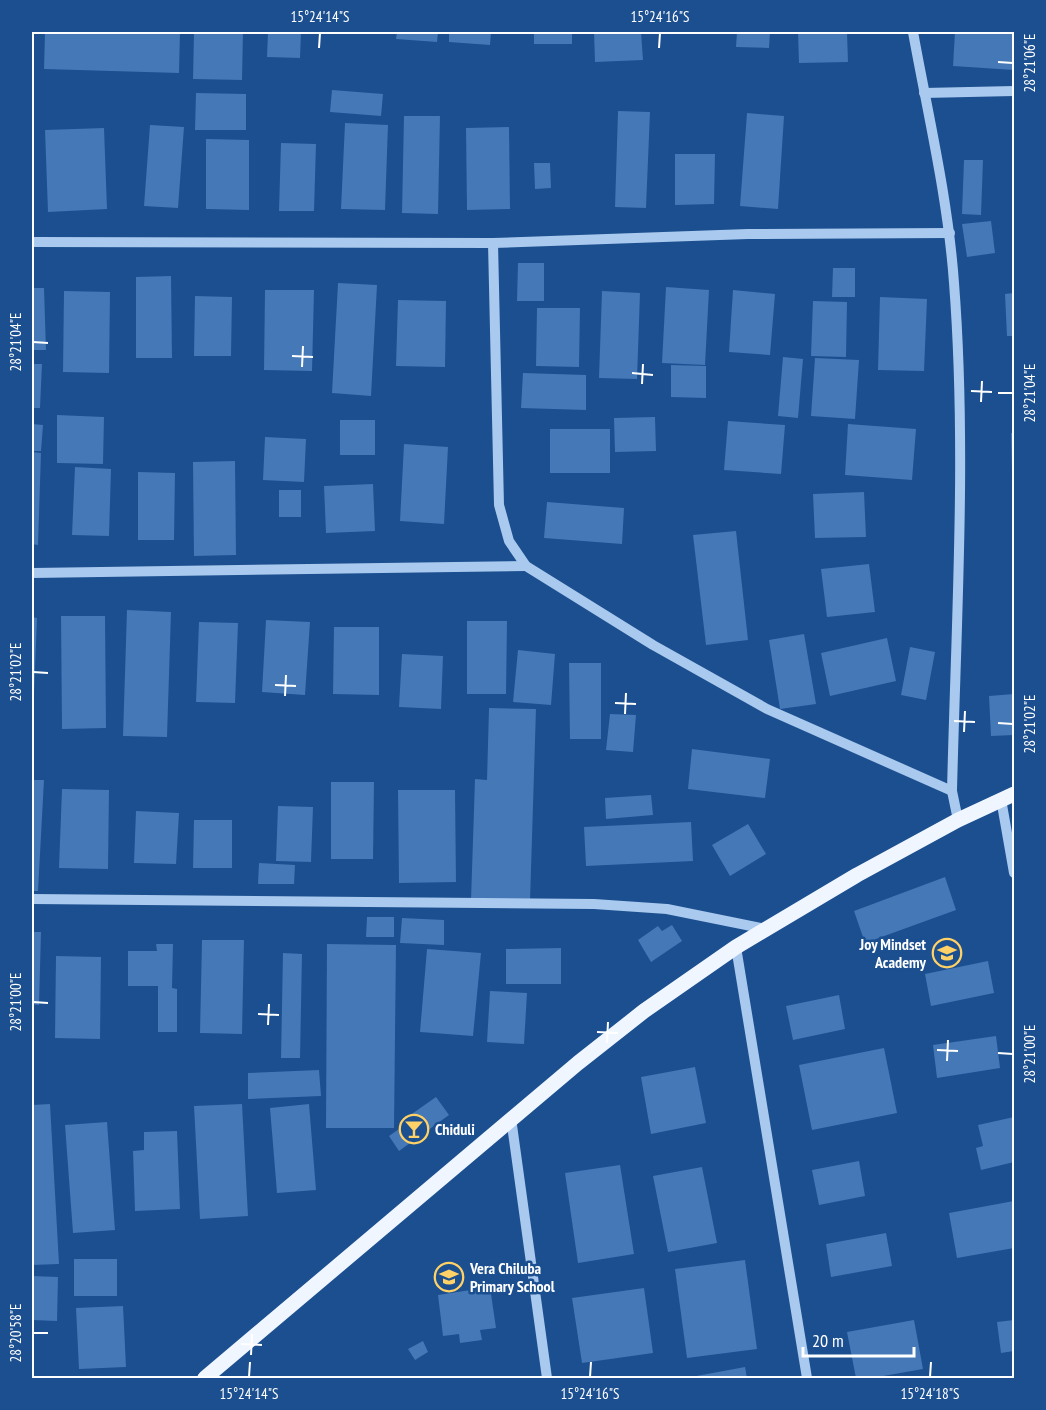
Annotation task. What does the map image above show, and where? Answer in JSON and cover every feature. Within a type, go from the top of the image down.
[{"type":"main road","points":[[205,1378],[511,1119],[644,1011],[736,947],[857,874],[1008,796]]},
{"type":"street","points":[[913,32],[950,233],[958,362],[959,492],[952,792],[958,820]]},
{"type":"street","points":[[924,93],[1014,91]]},
{"type":"street","points":[[32,242],[493,243],[748,234],[950,233]]},
{"type":"street","points":[[493,243],[499,505],[509,541],[526,566],[653,645],[767,709],[952,792]]},
{"type":"street","points":[[32,573],[526,566]]},
{"type":"street","points":[[1008,796],[1014,873]]},
{"type":"street","points":[[32,899],[594,903],[667,909],[766,928]]},
{"type":"street","points":[[736,947],[807,1378]]},
{"type":"street","points":[[511,1119],[547,1378]]},
{"type":"building","points":[[45,32],[180,32],[179,73],[44,69]]},
{"type":"building","points":[[194,32],[243,32],[242,80],[193,79]]},
{"type":"building","points":[[268,32],[301,32],[300,58],[267,57]]},
{"type":"building","points":[[397,32],[438,32],[437,42],[396,39]]},
{"type":"building","points":[[449,32],[491,32],[490,45],[449,42]]},
{"type":"building","points":[[534,32],[572,32],[572,44],[534,44]]},
{"type":"building","points":[[594,32],[641,32],[643,60],[595,62]]},
{"type":"building","points":[[737,32],[770,32],[769,48],[736,47]]},
{"type":"building","points":[[798,32],[847,32],[848,62],[799,63]]},
{"type":"building","points":[[955,32],[1014,32],[1014,70],[953,66]]},
{"type":"building","points":[[332,90],[383,94],[381,116],[330,112]]},
{"type":"building","points":[[196,93],[246,94],[246,130],[195,130]]},
{"type":"building","points":[[618,111],[650,112],[646,208],[615,207]]},
{"type":"building","points":[[747,113],[784,116],[778,209],[740,206]]},
{"type":"building","points":[[404,116],[440,116],[438,214],[402,213]]},
{"type":"building","points":[[345,123],[388,125],[385,210],[341,209]]},
{"type":"building","points":[[150,125],[184,127],[178,208],[144,206]]},
{"type":"building","points":[[509,127],[510,209],[467,210],[466,128]]},
{"type":"building","points":[[104,128],[107,209],[48,212],[45,130]]},
{"type":"building","points":[[206,139],[249,140],[249,210],[206,209]]},
{"type":"building","points":[[281,143],[316,144],[314,211],[279,211]]},
{"type":"building","points":[[675,154],[715,154],[714,204],[675,205]]},
{"type":"building","points":[[1012,157],[1014,157],[1014,198],[1012,198]]},
{"type":"building","points":[[964,160],[983,160],[981,215],[962,214]]},
{"type":"building","points":[[534,163],[550,163],[551,188],[535,189]]},
{"type":"building","points":[[991,221],[995,253],[967,257],[962,224]]},
{"type":"building","points":[[518,263],[544,263],[544,301],[517,301]]},
{"type":"building","points":[[833,268],[855,268],[855,297],[832,297]]},
{"type":"building","points":[[171,276],[172,358],[136,358],[136,277]]},
{"type":"building","points":[[338,283],[377,285],[371,396],[332,393]]},
{"type":"building","points":[[666,287],[709,290],[705,365],[662,363]]},
{"type":"building","points":[[32,288],[44,288],[46,350],[32,350]]},
{"type":"building","points":[[265,290],[314,290],[312,371],[264,370]]},
{"type":"building","points":[[733,290],[775,294],[770,355],[729,352]]},
{"type":"building","points":[[64,291],[110,292],[109,373],[63,372]]},
{"type":"building","points":[[602,291],[640,293],[637,379],[599,378]]},
{"type":"building","points":[[1014,293],[1014,336],[1007,336],[1005,294]]},
{"type":"building","points":[[195,296],[232,297],[231,356],[194,356]]},
{"type":"building","points":[[880,297],[927,299],[924,371],[878,370]]},
{"type":"building","points":[[398,300],[446,301],[445,367],[396,366]]},
{"type":"building","points":[[813,301],[847,302],[846,357],[811,356]]},
{"type":"building","points":[[537,308],[580,308],[579,367],[536,366]]},
{"type":"building","points":[[783,357],[803,359],[798,418],[778,416]]},
{"type":"building","points":[[815,358],[859,360],[855,419],[811,416]]},
{"type":"building","points":[[32,364],[42,364],[40,408],[32,408]]},
{"type":"building","points":[[671,365],[706,366],[706,398],[671,397]]},
{"type":"building","points":[[523,373],[586,375],[586,410],[521,408]]},
{"type":"building","points":[[57,415],[104,417],[103,464],[57,463]]},
{"type":"building","points":[[655,417],[656,451],[615,452],[614,418]]},
{"type":"building","points":[[340,420],[375,420],[375,455],[340,455]]},
{"type":"building","points":[[728,421],[785,425],[781,474],[724,470]]},
{"type":"building","points":[[32,424],[43,425],[41,451],[32,451]]},
{"type":"building","points":[[848,424],[916,429],[912,480],[845,475]]},
{"type":"building","points":[[550,429],[610,429],[610,473],[550,473]]},
{"type":"building","points":[[1011,433],[1014,433],[1014,471],[1012,471]]},
{"type":"building","points":[[265,437],[306,439],[304,482],[263,480]]},
{"type":"building","points":[[404,444],[448,447],[444,524],[400,521]]},
{"type":"building","points":[[32,452],[41,453],[38,545],[32,544]]},
{"type":"building","points":[[235,461],[236,555],[194,556],[193,462]]},
{"type":"building","points":[[75,467],[111,469],[109,536],[72,535]]},
{"type":"building","points":[[138,472],[175,473],[174,540],[138,540]]},
{"type":"building","points":[[373,484],[375,531],[326,533],[324,486]]},
{"type":"building","points":[[279,490],[301,490],[301,517],[279,517]]},
{"type":"building","points":[[864,492],[866,537],[815,538],[813,494]]},
{"type":"building","points":[[547,502],[624,508],[622,544],[544,538]]},
{"type":"building","points":[[736,531],[748,640],[706,645],[693,535]]},
{"type":"building","points":[[869,564],[875,612],[827,617],[821,569]]},
{"type":"building","points":[[127,610],[171,612],[167,737],[123,736]]},
{"type":"building","points":[[61,616],[105,616],[106,728],[62,729]]},
{"type":"building","points":[[32,617],[37,618],[33,719],[32,719]]},
{"type":"building","points":[[266,620],[310,622],[305,695],[262,692]]},
{"type":"building","points":[[467,621],[507,621],[506,694],[467,694]]},
{"type":"building","points":[[199,622],[238,623],[235,703],[196,702]]},
{"type":"building","points":[[334,627],[379,627],[379,695],[333,694]]},
{"type":"building","points":[[804,634],[816,704],[780,709],[769,640]]},
{"type":"building","points":[[887,638],[896,681],[830,696],[821,653]]},
{"type":"building","points":[[910,647],[935,652],[926,700],[901,695]]},
{"type":"building","points":[[518,650],[555,654],[551,705],[513,702]]},
{"type":"building","points":[[402,654],[443,656],[441,709],[399,707]]},
{"type":"building","points":[[569,663],[601,663],[601,739],[570,739]]},
{"type":"building","points":[[1014,694],[1014,735],[991,736],[989,696]]},
{"type":"building","points":[[489,708],[536,709],[530,902],[471,900],[475,779],[487,780]]},
{"type":"building","points":[[610,714],[636,715],[633,752],[606,750]]},
{"type":"building","points":[[692,749],[770,759],[765,798],[688,789]]},
{"type":"building","points":[[32,780],[44,780],[38,891],[32,891]]},
{"type":"building","points":[[331,782],[374,782],[373,859],[331,859]]},
{"type":"building","points":[[62,789],[109,790],[108,869],[59,868]]},
{"type":"building","points":[[398,790],[455,790],[456,882],[399,883]]},
{"type":"building","points":[[651,795],[653,815],[606,819],[605,798]]},
{"type":"building","points":[[278,806],[313,807],[311,862],[276,861]]},
{"type":"building","points":[[136,811],[179,813],[176,864],[134,863]]},
{"type":"building","points":[[194,820],[232,820],[232,868],[193,868]]},
{"type":"building","points":[[691,822],[693,861],[586,866],[584,827]]},
{"type":"building","points":[[748,824],[766,854],[730,876],[712,845]]},
{"type":"building","points":[[259,863],[295,865],[294,884],[258,884]]},
{"type":"building","points":[[945,877],[956,910],[865,943],[854,911]]},
{"type":"building","points":[[367,917],[394,917],[394,937],[366,937]]},
{"type":"building","points":[[402,918],[444,920],[444,945],[400,943]]},
{"type":"building","points":[[672,925],[682,941],[651,962],[638,940],[658,926],[662,931]]},
{"type":"building","points":[[32,932],[41,932],[39,1005],[32,1004]]},
{"type":"building","points":[[202,940],[244,940],[242,1034],[200,1033]]},
{"type":"building","points":[[156,944],[173,944],[172,988],[177,989],[177,1032],[158,1032],[158,986],[128,986],[128,951],[157,951]]},
{"type":"building","points":[[327,944],[396,945],[394,1128],[326,1128]]},
{"type":"building","points":[[561,948],[561,984],[506,984],[506,949]]},
{"type":"building","points":[[427,949],[481,953],[473,1036],[420,1032]]},
{"type":"building","points":[[283,953],[302,954],[300,1058],[281,1058]]},
{"type":"building","points":[[56,956],[101,957],[100,1039],[55,1038]]},
{"type":"building","points":[[988,961],[994,993],[931,1006],[925,974]]},
{"type":"building","points":[[490,991],[527,993],[524,1044],[487,1042]]},
{"type":"building","points":[[839,995],[845,1029],[793,1040],[786,1006]]},
{"type":"building","points":[[996,1036],[1000,1068],[937,1078],[933,1045]]},
{"type":"building","points":[[884,1048],[897,1113],[812,1130],[799,1065]]},
{"type":"building","points":[[695,1067],[706,1123],[651,1134],[641,1077]]},
{"type":"building","points":[[319,1070],[321,1096],[248,1099],[248,1073]]},
{"type":"building","points":[[436,1097],[449,1115],[399,1151],[389,1136],[402,1127],[399,1123]]},
{"type":"building","points":[[50,1104],[59,1264],[32,1265],[32,1105]]},
{"type":"building","points":[[242,1104],[248,1216],[200,1219],[194,1106]]},
{"type":"building","points":[[309,1104],[316,1190],[277,1193],[270,1108]]},
{"type":"building","points":[[1014,1117],[1014,1162],[981,1170],[976,1148],[983,1146],[978,1125]]},
{"type":"building","points":[[107,1122],[115,1230],[73,1233],[65,1125]]},
{"type":"building","points":[[177,1131],[180,1209],[135,1211],[133,1151],[144,1150],[144,1132]]},
{"type":"building","points":[[859,1161],[865,1196],[819,1205],[812,1170]]},
{"type":"building","points":[[620,1165],[634,1254],[578,1263],[565,1173]]},
{"type":"building","points":[[702,1167],[717,1243],[668,1252],[653,1176]]},
{"type":"building","points":[[1014,1201],[1014,1248],[957,1258],[949,1213]]},
{"type":"building","points":[[886,1233],[892,1266],[831,1277],[826,1244]]},
{"type":"building","points":[[74,1259],[117,1259],[117,1296],[74,1296]]},
{"type":"building","points":[[745,1260],[757,1349],[687,1358],[675,1269]]},
{"type":"building","points":[[32,1276],[58,1277],[57,1321],[32,1320]]},
{"type":"building","points":[[490,1287],[496,1328],[480,1330],[482,1340],[460,1343],[459,1334],[443,1336],[438,1295]]},
{"type":"building","points":[[644,1288],[653,1353],[582,1363],[572,1298]]},
{"type":"building","points":[[123,1306],[126,1367],[79,1369],[76,1308]]},
{"type":"building","points":[[914,1320],[923,1369],[872,1378],[856,1378],[847,1332]]},
{"type":"building","points":[[1014,1320],[1014,1351],[1001,1353],[997,1322]]},
{"type":"building","points":[[423,1341],[428,1352],[415,1360],[408,1349]]},
{"type":"building","points":[[745,1367],[747,1378],[691,1378],[691,1377]]},
{"type":"place","name":"Joy Mindset Academy","points":[[947,953]]},
{"type":"place","name":"Chiduli","points":[[414,1129]]},
{"type":"place","name":"Vera Chiluba Primary School","points":[[449,1277]]}]
